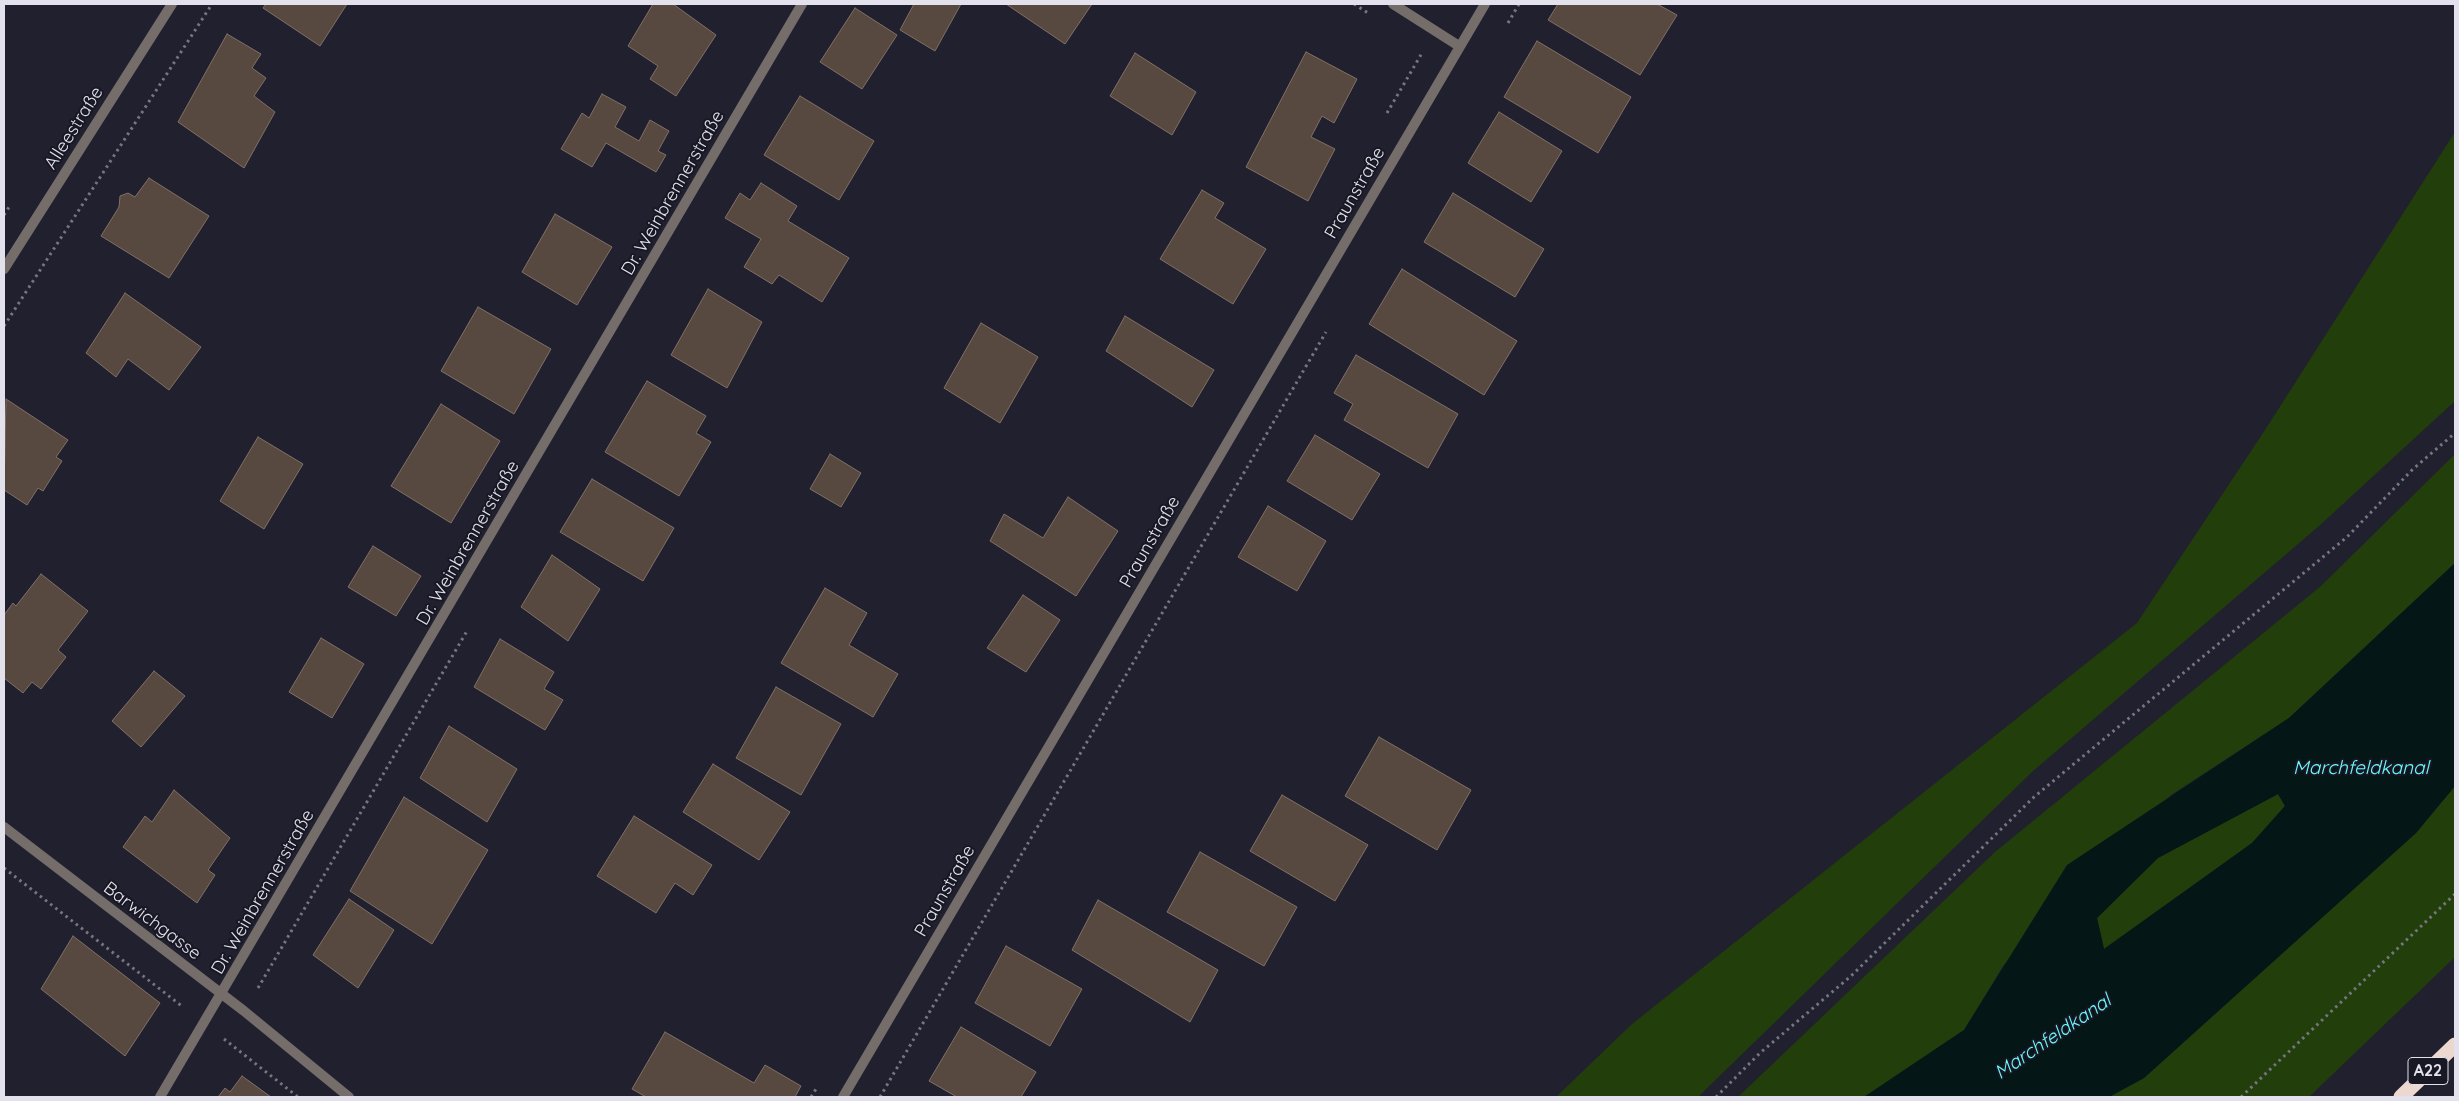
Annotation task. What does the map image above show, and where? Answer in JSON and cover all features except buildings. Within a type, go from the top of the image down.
[{"type":"highway","name":"A22","points":[[2401,1097],[2455,1045]]},
{"type":"street","name":"Alleestraße","points":[[4,269],[172,4]]},
{"type":"street","name":"Dr. Weinbrennerstraße","points":[[160,1097],[205,1024],[802,4]]},
{"type":"street","points":[[1394,4],[1459,46]]},
{"type":"street","name":"Praunstraße","points":[[843,1097],[1485,4]]},
{"type":"street","name":"Barwichgasse","points":[[4,827],[222,995],[350,1097]]},
{"type":"path","points":[[4,326],[212,4]]},
{"type":"path","points":[[1504,29],[1519,4]]},
{"type":"path","points":[[880,1097],[1328,329]]},
{"type":"path","points":[[1716,1097],[1760,1053],[1850,976],[2034,797],[2347,537],[2413,469],[2455,433]]},
{"type":"path","points":[[4,868],[298,1097]]},
{"type":"path","points":[[2241,1097],[2455,894]]},
{"type":"green space","points":[[2455,132],[2455,401],[2319,526],[2032,772],[1698,1097],[1556,1097],[1632,1024],[2137,623],[2265,430]]},
{"type":"green space","points":[[2455,454],[2455,563],[2289,718],[2171,795],[2003,966],[1964,1030],[1864,1097],[1738,1097],[1995,852],[2321,586]]},
{"type":"green space","points":[[2455,786],[2455,957],[2309,1097],[2109,1097],[2144,1078],[2416,833]]},
{"type":"green space","points":[[2278,794],[2285,806],[2252,843],[2104,949],[2097,918],[2158,858]]},
{"type":"water","name":"Marchfeldkanal","points":[[2455,563],[2455,786],[2416,833],[2144,1078],[2109,1097],[1864,1097],[1964,1030],[2067,865],[2289,718]],"holes":[[[2278,794],[2285,806],[2252,843],[2104,949],[2097,918],[2158,858]]]}]
